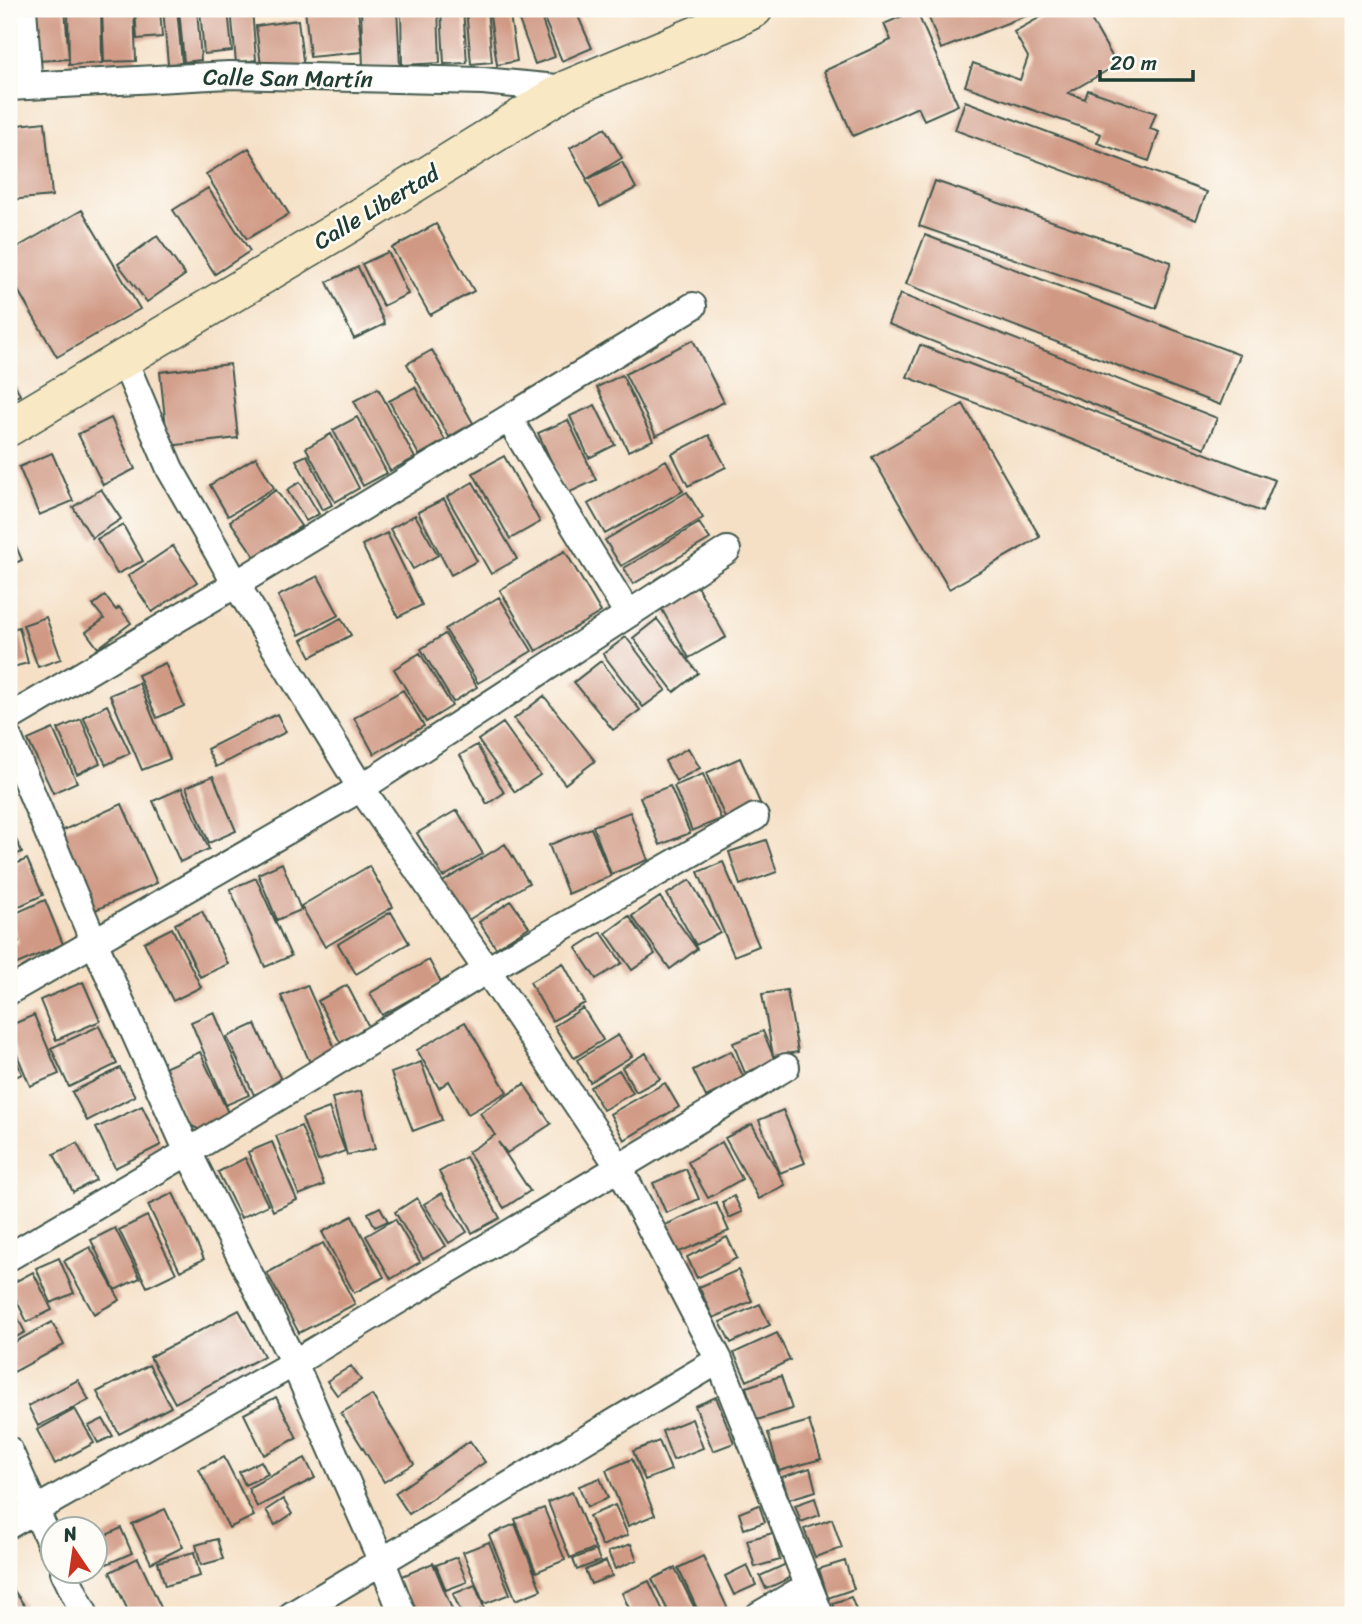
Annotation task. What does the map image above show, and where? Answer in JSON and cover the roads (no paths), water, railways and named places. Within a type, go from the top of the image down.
[{"type":"street","points":[[19,86],[23,9]]},
{"type":"street","name":"Calle Libertad","points":[[9,427],[567,89],[754,9]]},
{"type":"street","name":"Calle San Martín","points":[[19,86],[229,75],[483,81],[567,89]]},
{"type":"street","points":[[9,718],[236,584],[693,306]]},
{"type":"street","points":[[123,358],[170,470],[360,788],[619,1167],[719,1360],[820,1615]]},
{"type":"street","points":[[509,419],[628,614]]},
{"type":"street","points":[[9,991],[360,788],[727,550]]},
{"type":"street","points":[[9,739],[94,942],[188,1152],[294,1363],[403,1615]]},
{"type":"street","points":[[9,1256],[188,1152],[487,971],[755,817]]},
{"type":"street","points":[[9,1525],[294,1363],[786,1067]]},
{"type":"street","points":[[292,1615],[719,1360]]},
{"type":"street","points":[[9,1450],[38,1517]]},
{"type":"street","points":[[71,1586],[85,1615]]},
{"type":"street","points":[[759,1615],[808,1586]]}]
